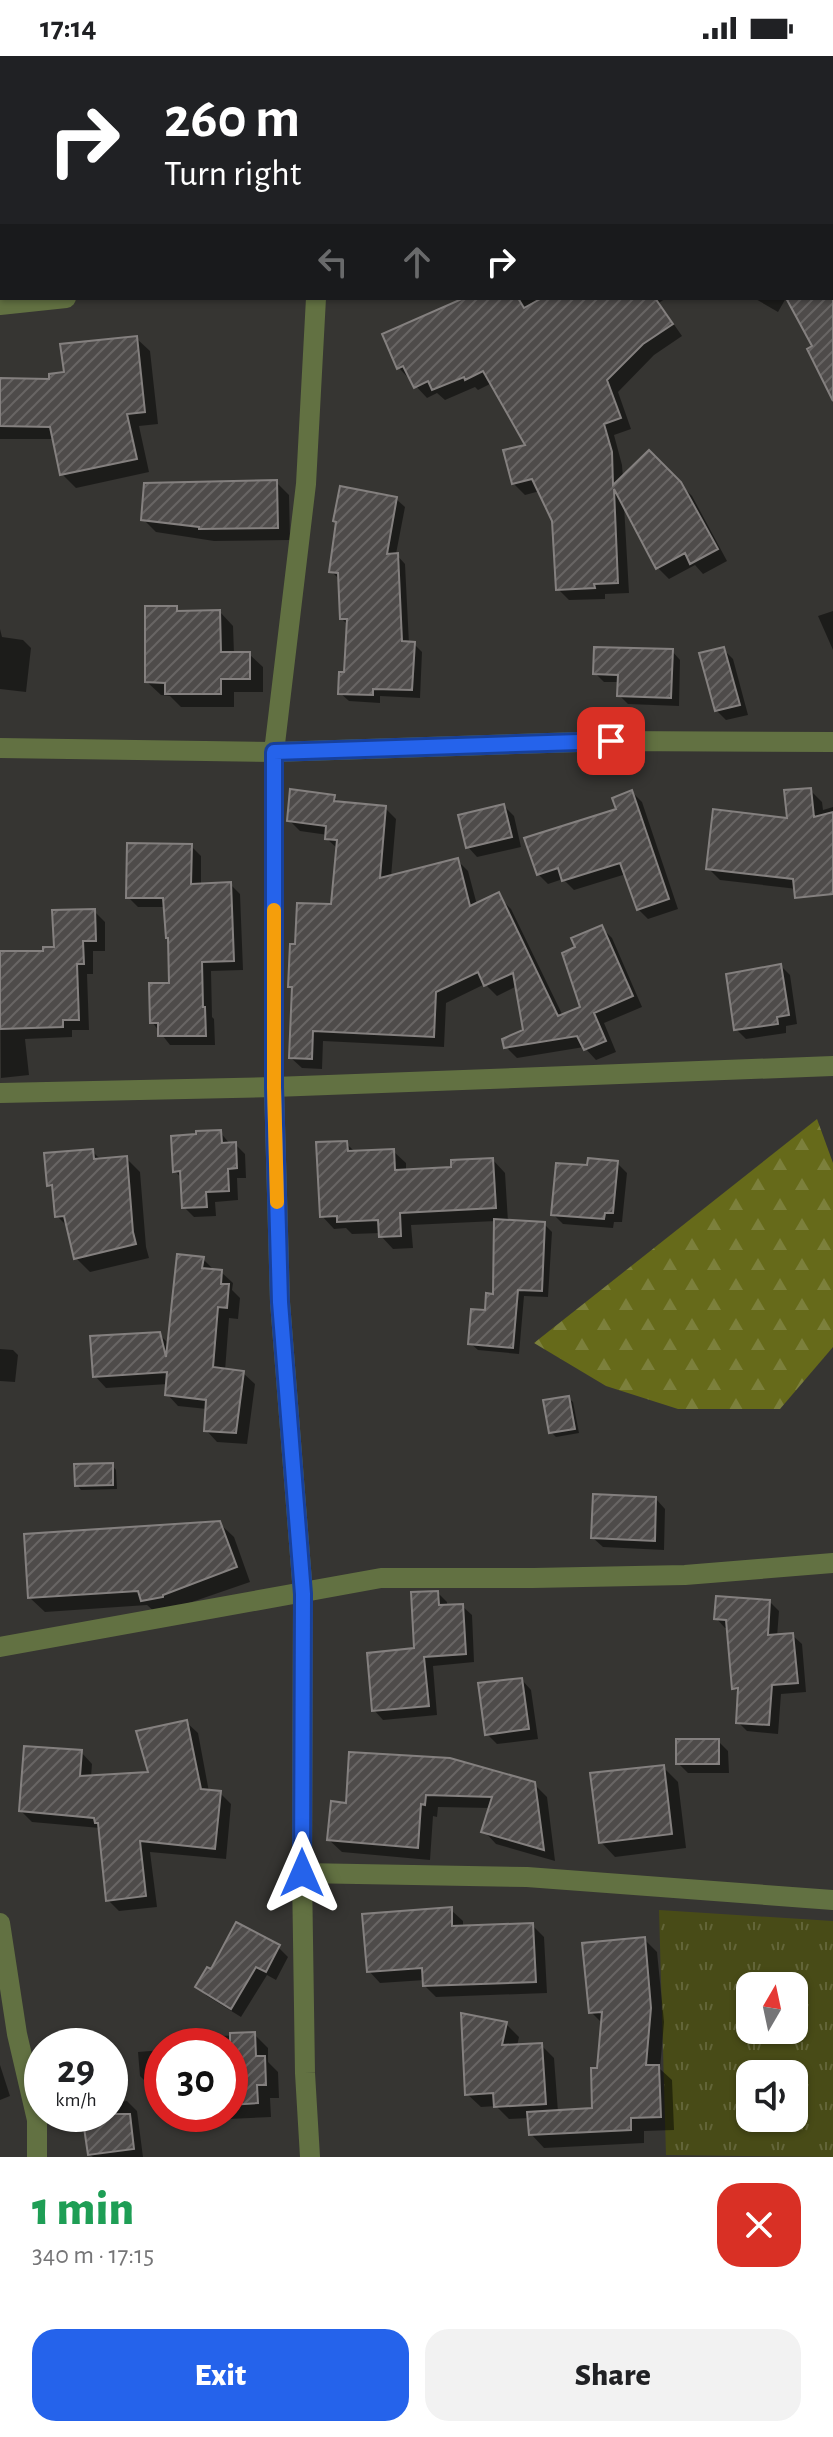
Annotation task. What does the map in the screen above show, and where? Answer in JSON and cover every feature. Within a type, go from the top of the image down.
[{"type":"street","points":[[0,305],[47,300]]},
{"type":"street","points":[[310,2157],[305,2073],[302,1873],[303,1594],[280,1302],[274,1087],[274,752],[306,484],[316,300]]},
{"type":"street","points":[[0,748],[274,752],[611,741],[833,742]]},
{"type":"street","points":[[0,1093],[274,1087],[833,1066]]},
{"type":"street","points":[[0,1647],[381,1578],[685,1575],[833,1563]]},
{"type":"street","points":[[302,1873],[527,1877],[833,1900]]},
{"type":"street","points":[[0,1923],[17,2034],[37,2120],[37,2157]]},
{"type":"green space","points":[[817,1119],[833,1163],[833,1347],[780,1409],[678,1409],[606,1386],[534,1343]]},
{"type":"green space","points":[[659,1910],[833,1921],[833,2157],[666,2155]]},
{"type":"building","points":[[459,300],[519,300],[524,308],[538,300],[656,300],[673,324],[643,344],[607,380],[621,418],[604,424],[612,452],[613,485],[649,450],[681,482],[718,549],[690,564],[685,553],[656,569],[614,489],[618,583],[556,590],[552,521],[532,479],[512,484],[503,450],[525,445],[483,371],[432,390],[428,381],[414,388],[403,366],[397,369],[382,334]]},
{"type":"building","points":[[787,300],[833,300],[833,401],[807,349],[812,346]]},
{"type":"building","points":[[137,336],[145,412],[127,414],[137,459],[60,475],[50,427],[0,426],[0,378],[49,379],[49,374],[64,372],[60,344]]},
{"type":"building","points":[[277,480],[278,528],[199,529],[141,520],[144,483]]},
{"type":"building","points":[[340,486],[397,497],[387,554],[398,553],[402,641],[415,642],[412,690],[373,689],[373,695],[338,694],[339,672],[344,672],[347,619],[340,619],[338,573],[329,572],[336,522],[333,521]]},
{"type":"building","points":[[145,606],[177,606],[177,611],[220,610],[221,652],[250,652],[250,679],[221,679],[221,694],[165,694],[165,683],[145,682]]},
{"type":"building","points":[[594,647],[673,649],[671,698],[617,696],[618,675],[593,674]]},
{"type":"building","points":[[724,647],[740,705],[715,711],[699,653]]},
{"type":"building","points":[[811,788],[814,817],[833,812],[833,894],[795,898],[793,879],[706,869],[713,809],[787,818],[784,790]]},
{"type":"building","points":[[290,789],[335,795],[334,801],[386,806],[380,878],[458,858],[470,906],[499,892],[558,1016],[580,1007],[562,953],[575,947],[571,938],[602,925],[633,996],[594,1013],[606,1041],[584,1050],[577,1036],[504,1048],[502,1039],[523,1030],[513,973],[484,986],[478,972],[436,992],[434,1037],[313,1031],[312,1059],[289,1058],[290,944],[295,944],[297,903],[331,904],[337,840],[325,839],[326,826],[287,821]]},
{"type":"building","points":[[632,790],[669,899],[637,910],[620,863],[562,881],[558,868],[537,875],[524,838],[616,809],[612,798]]},
{"type":"building","points":[[504,804],[512,837],[466,848],[458,815]]},
{"type":"building","points":[[127,843],[192,844],[191,884],[231,882],[234,961],[202,962],[206,1036],[158,1036],[158,1023],[150,1023],[149,983],[169,983],[163,898],[126,898]]},
{"type":"building","points":[[95,909],[96,941],[83,941],[84,964],[77,964],[79,1020],[63,1020],[63,1027],[0,1029],[0,951],[43,951],[43,947],[54,947],[52,910]]},
{"type":"building","points":[[781,964],[789,1015],[777,1017],[778,1024],[734,1030],[726,974]]},
{"type":"building","points":[[221,1130],[222,1143],[236,1142],[237,1168],[228,1169],[229,1191],[206,1192],[207,1207],[182,1208],[180,1171],[173,1172],[171,1136]]},
{"type":"building","points":[[347,1141],[348,1151],[394,1149],[395,1170],[451,1167],[451,1160],[493,1158],[496,1208],[400,1213],[401,1236],[379,1237],[378,1220],[337,1222],[337,1216],[320,1217],[316,1142]]},
{"type":"building","points":[[93,1149],[94,1159],[127,1156],[136,1244],[74,1259],[64,1216],[55,1217],[52,1185],[47,1186],[44,1153]]},
{"type":"building","points":[[588,1158],[618,1161],[613,1213],[605,1213],[604,1219],[551,1215],[556,1163],[587,1165]]},
{"type":"building","points":[[494,1219],[545,1222],[542,1291],[518,1290],[513,1348],[468,1344],[471,1309],[485,1310],[486,1293],[493,1294]]},
{"type":"building","points":[[177,1254],[204,1257],[202,1268],[222,1270],[221,1284],[229,1284],[227,1308],[218,1307],[213,1367],[244,1371],[236,1433],[204,1431],[206,1400],[165,1395],[167,1372],[93,1377],[90,1336],[160,1332],[166,1357]]},
{"type":"building","points":[[569,1396],[575,1429],[549,1433],[543,1400]]},
{"type":"building","points":[[113,1463],[113,1485],[75,1486],[74,1464]]},
{"type":"building","points":[[593,1494],[656,1497],[655,1541],[591,1538]]},
{"type":"building","points":[[220,1521],[237,1567],[163,1597],[141,1601],[138,1591],[28,1598],[24,1534]]},
{"type":"building","points":[[438,1591],[439,1605],[463,1604],[466,1654],[424,1657],[429,1706],[372,1711],[367,1653],[414,1648],[411,1592]]},
{"type":"building","points":[[716,1596],[770,1600],[768,1635],[793,1633],[798,1683],[772,1685],[769,1725],[736,1723],[738,1688],[732,1689],[726,1620],[714,1619]]},
{"type":"building","points":[[522,1678],[529,1729],[485,1735],[478,1683]]},
{"type":"building","points":[[187,1720],[201,1789],[221,1791],[215,1849],[140,1841],[146,1896],[106,1901],[98,1823],[94,1818],[19,1811],[24,1746],[82,1750],[80,1776],[148,1772],[136,1731]]},
{"type":"building","points":[[676,1739],[719,1739],[719,1764],[676,1764]]},
{"type":"building","points":[[349,1752],[450,1758],[535,1782],[544,1850],[481,1832],[492,1797],[426,1795],[425,1805],[421,1804],[418,1848],[327,1840],[331,1801],[346,1803]]},
{"type":"building","points":[[664,1765],[672,1834],[599,1843],[590,1773]]},
{"type":"building","points":[[452,1907],[452,1926],[533,1923],[536,1982],[423,1986],[422,1968],[367,1972],[362,1914]]},
{"type":"building","points":[[236,1922],[280,1945],[266,1972],[256,1967],[231,2009],[195,1987],[207,1967],[211,1969]]},
{"type":"building","points":[[645,1937],[651,2008],[646,2065],[659,2065],[661,2117],[631,2118],[631,2130],[529,2135],[527,2112],[592,2108],[591,2068],[597,2068],[602,2012],[589,2013],[582,1943]]},
{"type":"building","points":[[461,2013],[507,2022],[502,2045],[542,2043],[546,2104],[494,2107],[493,2093],[465,2095]]},
{"type":"building","points":[[248,2032],[255,2032],[256,2056],[265,2056],[266,2085],[257,2085],[258,2103],[248,2104]]},
{"type":"building","points":[[130,2114],[134,2149],[88,2155],[85,2132],[128,2132]]},
{"type":"slow traffic","points":[[274,910],[277,1202]]},
{"type":"route","points":[[302,1873],[303,1594],[280,1302],[274,1087],[274,752],[611,741]]}]
